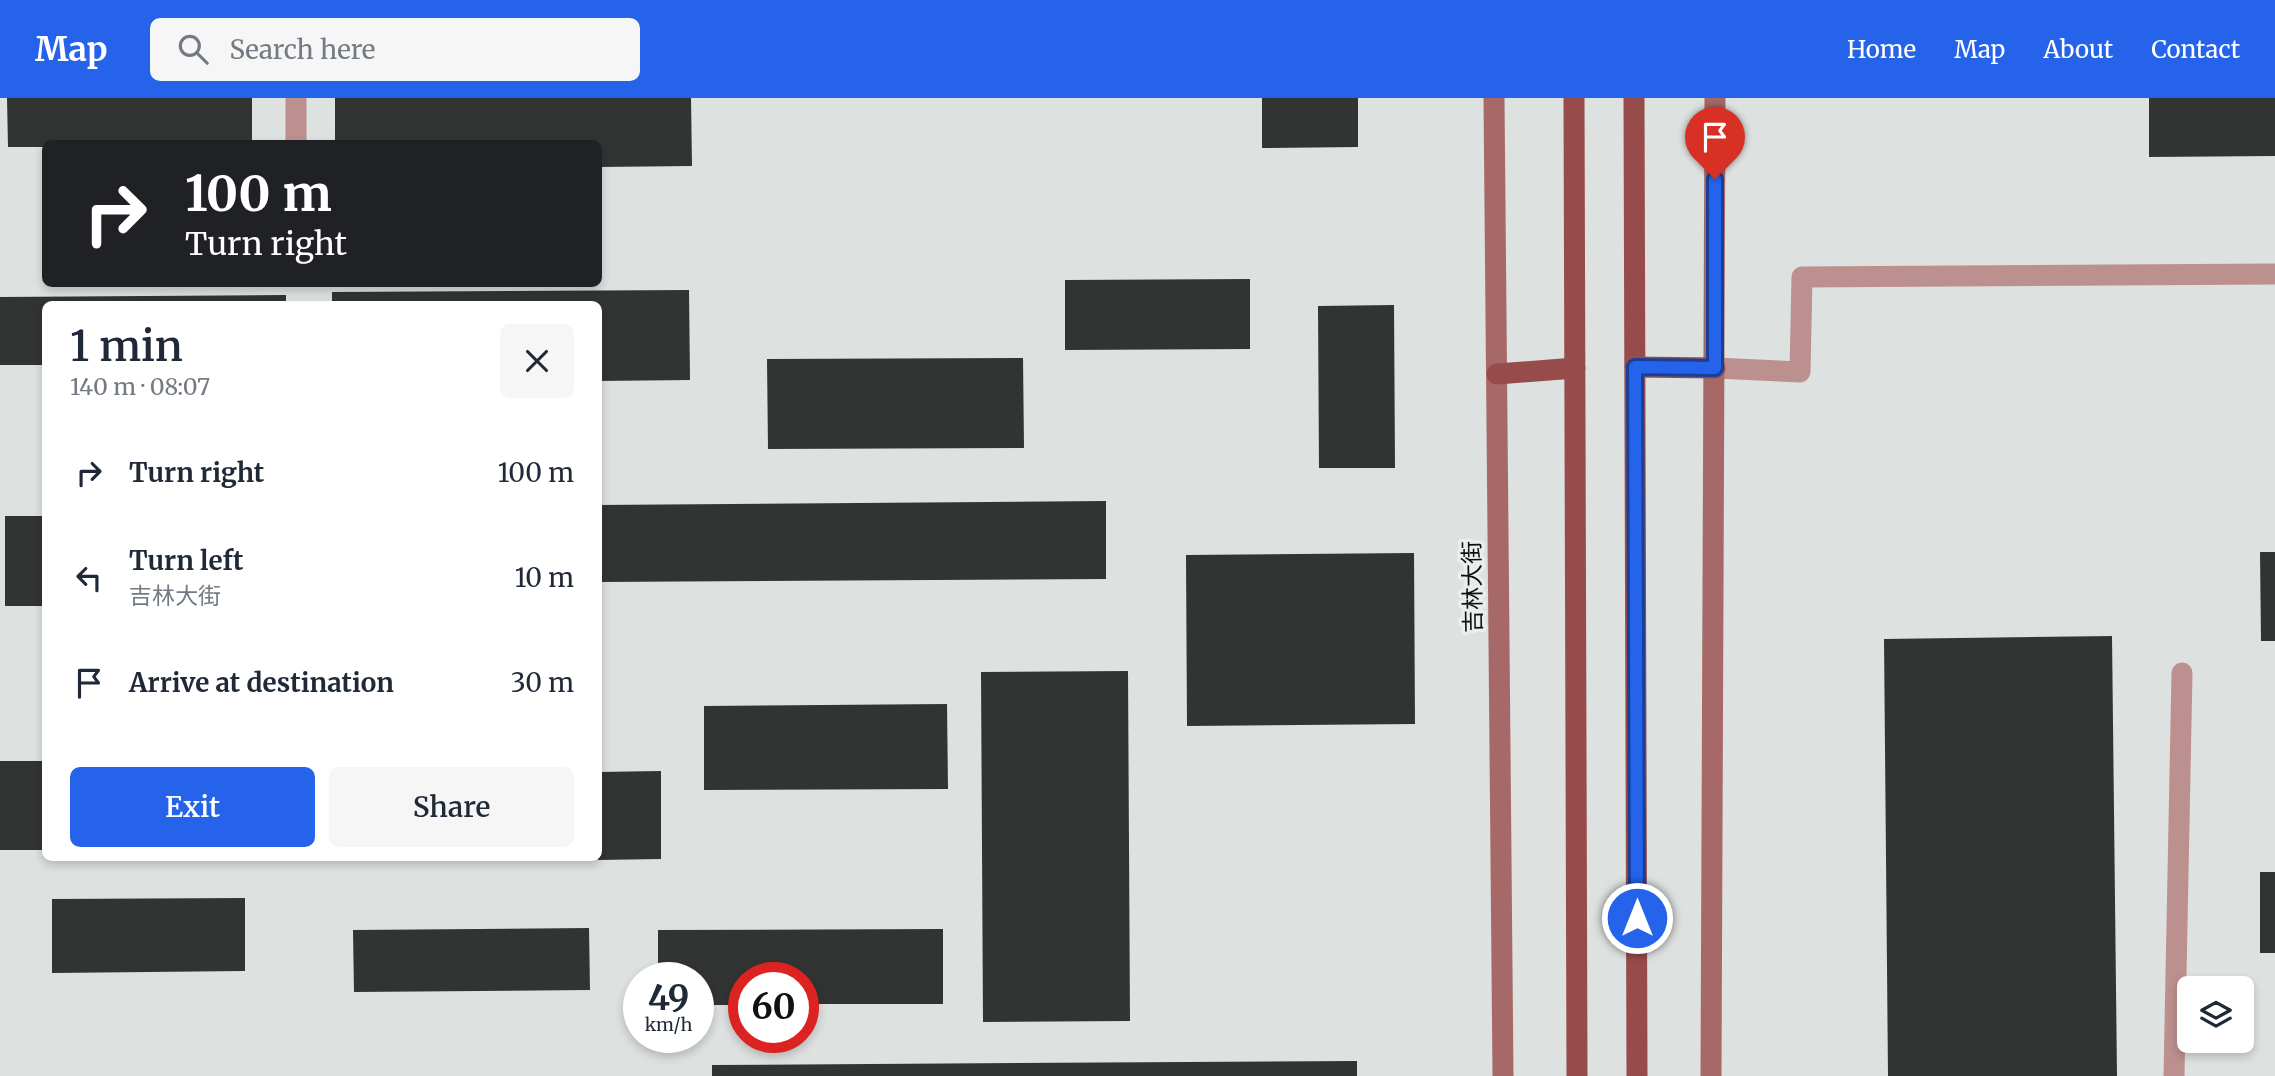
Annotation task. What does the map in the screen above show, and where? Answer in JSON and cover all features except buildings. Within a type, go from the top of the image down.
[{"type":"main road","points":[[1574,98],[1577,1076]]},
{"type":"main road","points":[[1634,98],[1637,1076]]},
{"type":"main road","points":[[1635,367],[1715,368]]},
{"type":"main road","points":[[1497,374],[1575,368]]},
{"type":"street","points":[[296,98],[296,140]]},
{"type":"street","name":"吉林大街","points":[[1494,98],[1503,1076]]},
{"type":"street","points":[[1711,1076],[1715,98]]},
{"type":"street","points":[[1715,368],[1800,372],[1802,276],[2275,274]]},
{"type":"street","points":[[2174,1076],[2182,673]]},
{"type":"route","points":[[1637,918],[1635,367],[1715,368],[1715,179]]}]
